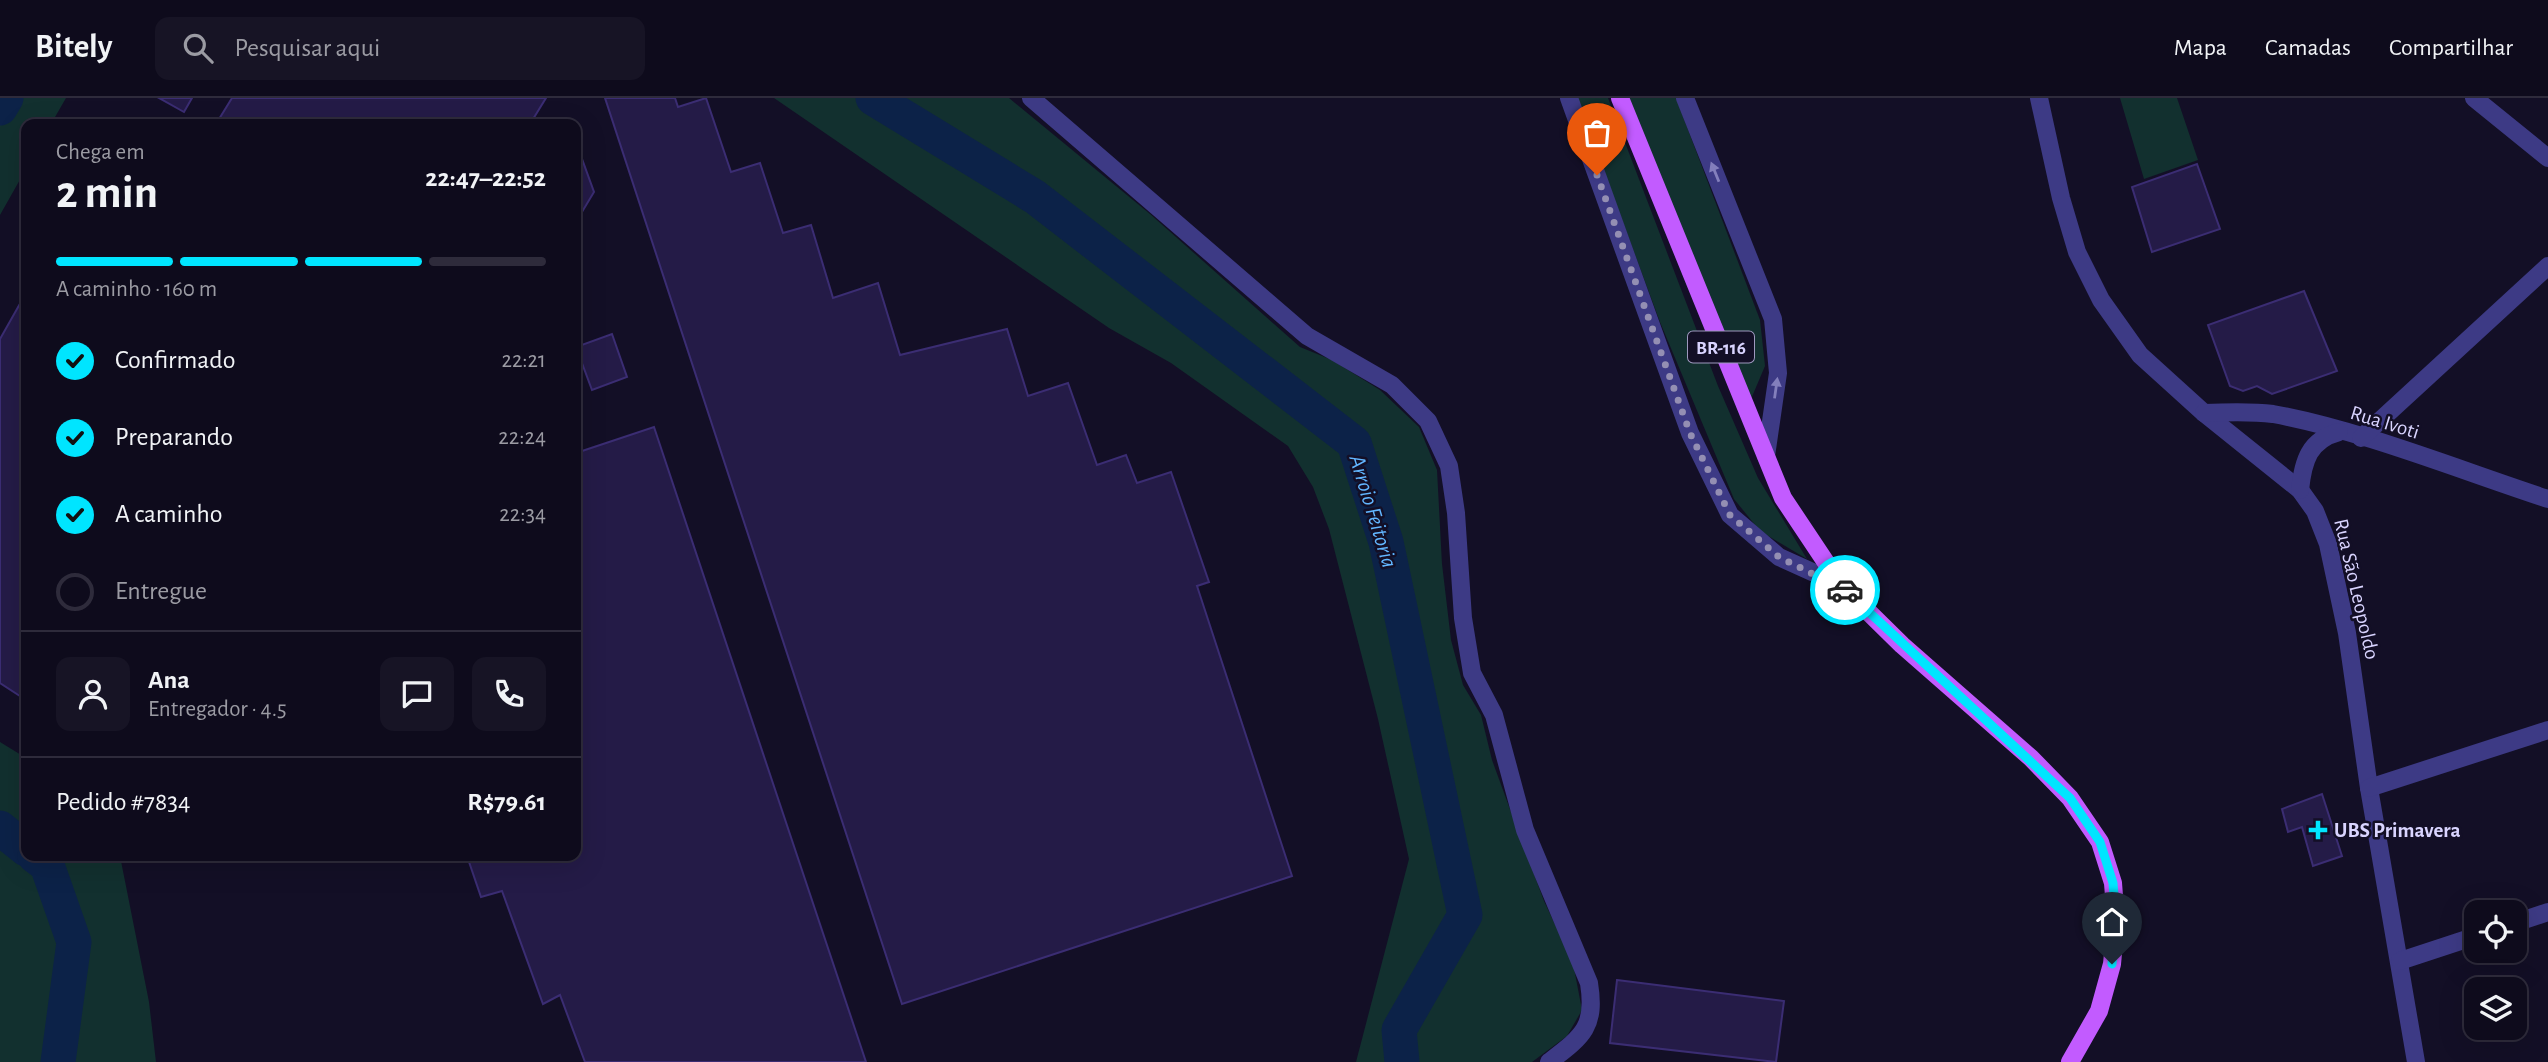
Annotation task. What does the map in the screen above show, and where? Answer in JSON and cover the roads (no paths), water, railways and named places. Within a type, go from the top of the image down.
[{"type":"main road","name":"BR-116","points":[[1620,98],[1783,498],[1841,585],[1902,645],[2041,768],[2070,798],[2100,842],[2113,883],[2116,922],[2112,964],[2099,1011],[2070,1062]]},
{"type":"street","points":[[1031,98],[1307,336],[1392,385],[1428,421],[1448,466],[1456,513],[1460,594],[1472,673],[1494,715],[1525,830],[1589,983],[1593,1009],[1587,1030],[1549,1062]]},
{"type":"street","points":[[1569,98],[1690,433],[1730,515],[1779,557],[1841,585]]},
{"type":"street","points":[[1685,98],[1773,318],[1778,373],[1766,456]]},
{"type":"street","name":"Rua São Leopoldo","points":[[2039,98],[2061,198],[2077,252],[2101,300],[2140,355],[2204,413],[2300,490],[2315,511],[2328,544],[2353,671],[2369,788],[2416,1062]]},
{"type":"street","points":[[2474,98],[2548,158]]},
{"type":"street","points":[[2361,438],[2548,266]]},
{"type":"street","name":"Rua Ivoti","points":[[2204,413],[2274,415],[2361,438],[2548,499]]},
{"type":"street","points":[[2300,490],[2306,458],[2314,442],[2340,432]]},
{"type":"street","points":[[2369,788],[2548,730]]},
{"type":"street","points":[[2527,919],[2548,912]]},
{"type":"street","points":[[2400,961],[2464,940]]},
{"type":"waterway","name":"Arroio Feitoria","points":[[0,108],[6,98]]},
{"type":"waterway","name":"Arroio Feitoria","points":[[873,98],[1035,197],[1354,443],[1386,542],[1465,915],[1399,1030],[1402,1062]]},
{"type":"waterway","name":"Arroio Feitoria","points":[[0,828],[21,845]]},
{"type":"waterway","name":"Arroio Feitoria","points":[[42,861],[47,865],[74,942],[58,1062]]},
{"type":"place","name":"UBS Primavera","points":[[2318,830]]}]
